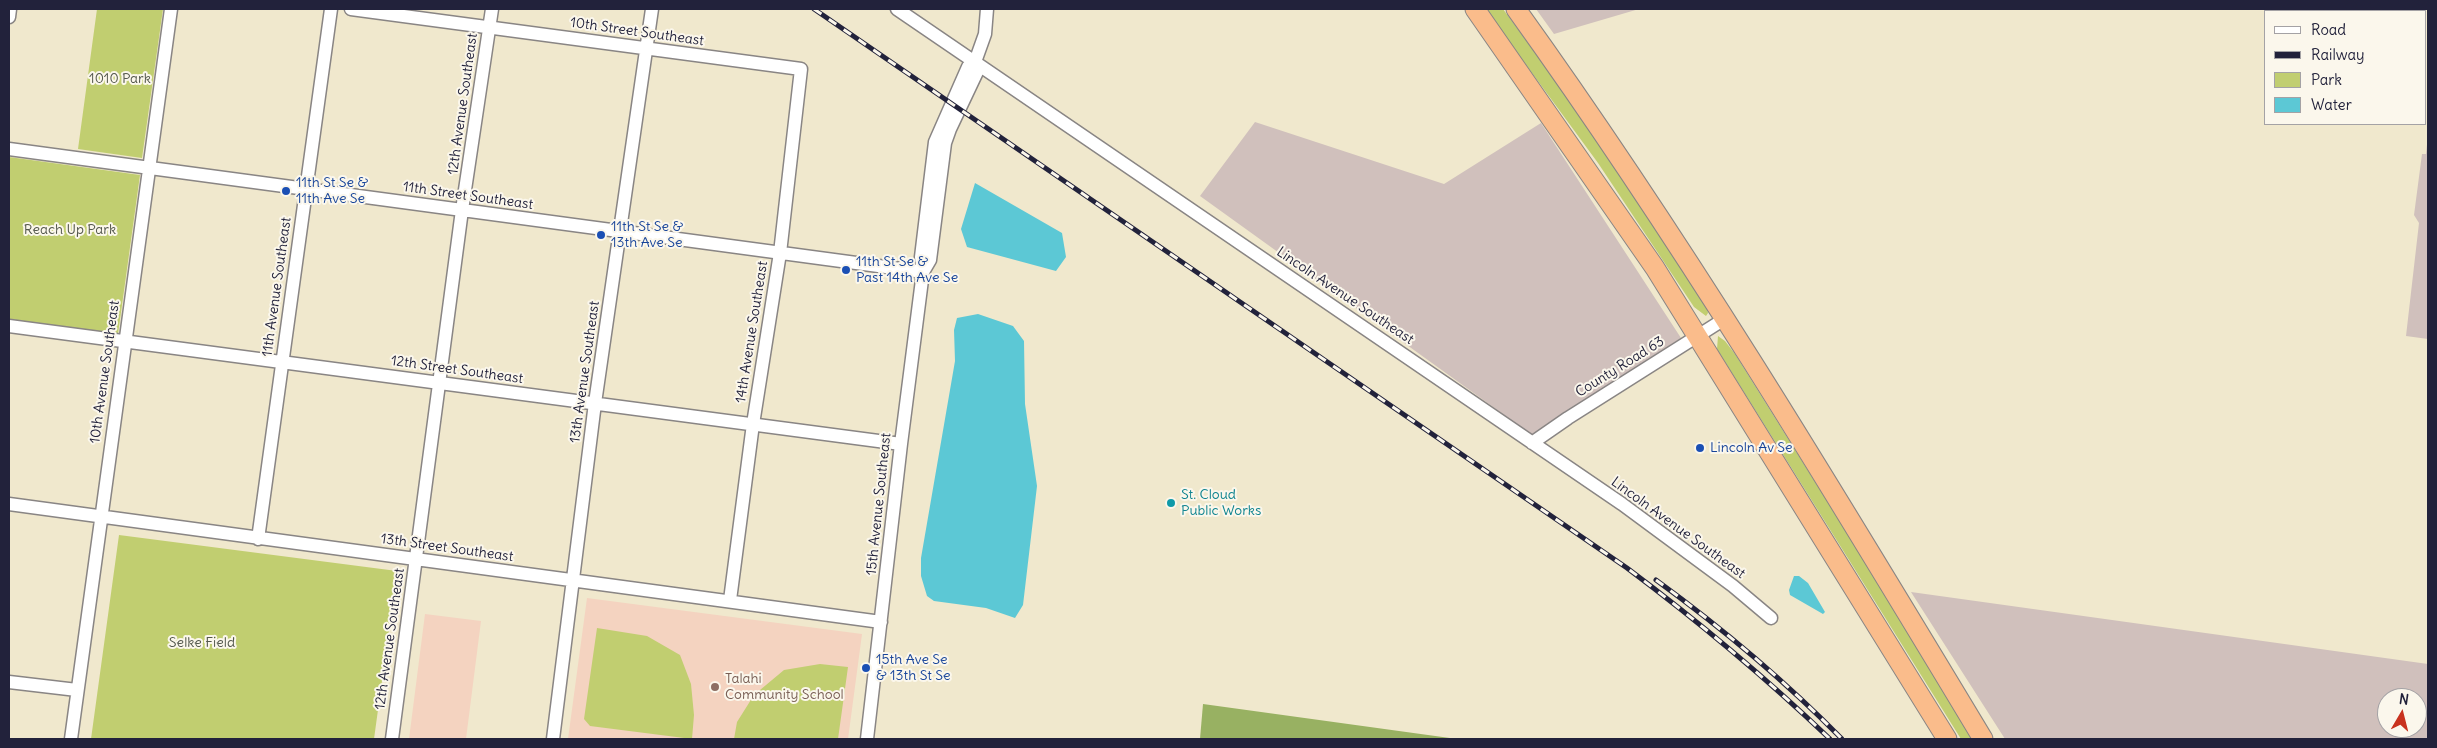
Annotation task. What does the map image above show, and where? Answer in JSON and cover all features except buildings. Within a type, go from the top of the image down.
[{"type":"highway","points":[[1475,9],[1584,164],[1698,336],[1947,739]]},
{"type":"highway","points":[[1516,9],[1616,151],[1726,318],[1983,739]]},
{"type":"street","points":[[9,16],[10,9]]},
{"type":"street","name":"10th Avenue Southeast","points":[[71,739],[124,341],[171,9]]},
{"type":"street","name":"11th Avenue Southeast","points":[[258,539],[331,9]]},
{"type":"street","name":"10th Street Southeast","points":[[351,9],[801,69]]},
{"type":"street","name":"12th Avenue Southeast","points":[[392,739],[462,210],[492,9]]},
{"type":"street","name":"13th Avenue Southeast","points":[[553,739],[619,231],[652,9]]},
{"type":"street","name":"Lincoln Avenue Southeast","points":[[896,9],[1662,533],[1733,586],[1770,618]]},
{"type":"street","name":"15th Avenue Southeast","points":[[867,739],[900,444],[923,272],[930,260],[945,143],[977,72],[975,62],[985,34],[987,9]]},
{"type":"street","name":"14th Avenue Southeast","points":[[730,600],[753,424],[780,253],[801,69]]},
{"type":"street","name":"11th Street Southeast","points":[[9,149],[923,272]]},
{"type":"street","name":"County Road 63","points":[[1532,443],[1568,418],[1726,318]]},
{"type":"street","name":"12th Street Southeast","points":[[9,326],[900,444]]},
{"type":"street","name":"13th Street Southeast","points":[[9,504],[100,518],[730,600],[881,622]]},
{"type":"street","points":[[9,682],[77,690]]},
{"type":"shaded area","points":[[1536,9],[1639,9],[1554,34]]},
{"type":"shaded area","points":[[1255,122],[1444,184],[1541,123],[1681,338],[1532,435],[1200,196]]},
{"type":"shaded area","points":[[2428,135],[2428,339],[2406,336],[2419,223],[2414,215],[2422,154],[2426,154]]},
{"type":"shaded area","points":[[1911,592],[2428,664],[2428,739],[2005,739]]},
{"type":"shaded area","name":"Talahi Community School","points":[[587,598],[862,634],[848,739],[568,739]]},
{"type":"shaded area","points":[[425,614],[481,621],[466,739],[409,739]]},
{"type":"green space","name":"1010 Park","points":[[97,9],[163,9],[142,158],[78,149]]},
{"type":"green space","points":[[1485,9],[1503,9],[1601,142],[1707,305],[1708,313],[1706,316],[1694,307],[1598,163]]},
{"type":"green space","name":"Reach Up Park","points":[[9,157],[140,175],[118,334],[9,319]]},
{"type":"green space","points":[[1718,336],[1725,341],[1735,354],[1976,739],[1961,739],[1717,349]]},
{"type":"green space","name":"Selke Field","points":[[119,535],[397,571],[374,739],[91,739]]},
{"type":"green space","points":[[597,628],[647,636],[680,655],[691,684],[694,715],[692,739],[590,726],[584,719]]},
{"type":"green space","points":[[820,664],[848,667],[838,739],[734,739],[737,722],[754,695],[784,670]]},
{"type":"green space","points":[[1203,704],[1457,739],[1200,739]]},
{"type":"water","points":[[975,183],[1062,233],[1066,257],[1056,271],[967,247],[961,229]]},
{"type":"water","points":[[978,314],[1013,326],[1024,341],[1025,404],[1037,486],[1023,605],[1015,618],[986,608],[934,601],[927,596],[921,576],[921,558],[955,361],[954,330],[957,318]]},
{"type":"water","points":[[1794,576],[1799,576],[1808,583],[1825,612],[1823,614],[1790,595],[1789,590]]},
{"type":"railway","points":[[814,9],[1627,568],[1731,650],[1830,739]]},
{"type":"railway","points":[[1656,580],[1752,656],[1798,696],[1842,739]]},
{"type":"place","name":"11th St Se & 11th Ave Se","points":[[286,191]]},
{"type":"place","name":"11th St Se & 13th Ave Se","points":[[601,235]]},
{"type":"place","name":"11th St Se & Past 14th Ave Se","points":[[846,270]]},
{"type":"place","name":"Lincoln Av Se","points":[[1700,448]]},
{"type":"place","name":"St. Cloud Public Works","points":[[1171,503]]},
{"type":"place","name":"15th Ave Se & 13th St Se","points":[[866,668]]},
{"type":"place","name":"Talahi Community School","points":[[715,687]]}]
